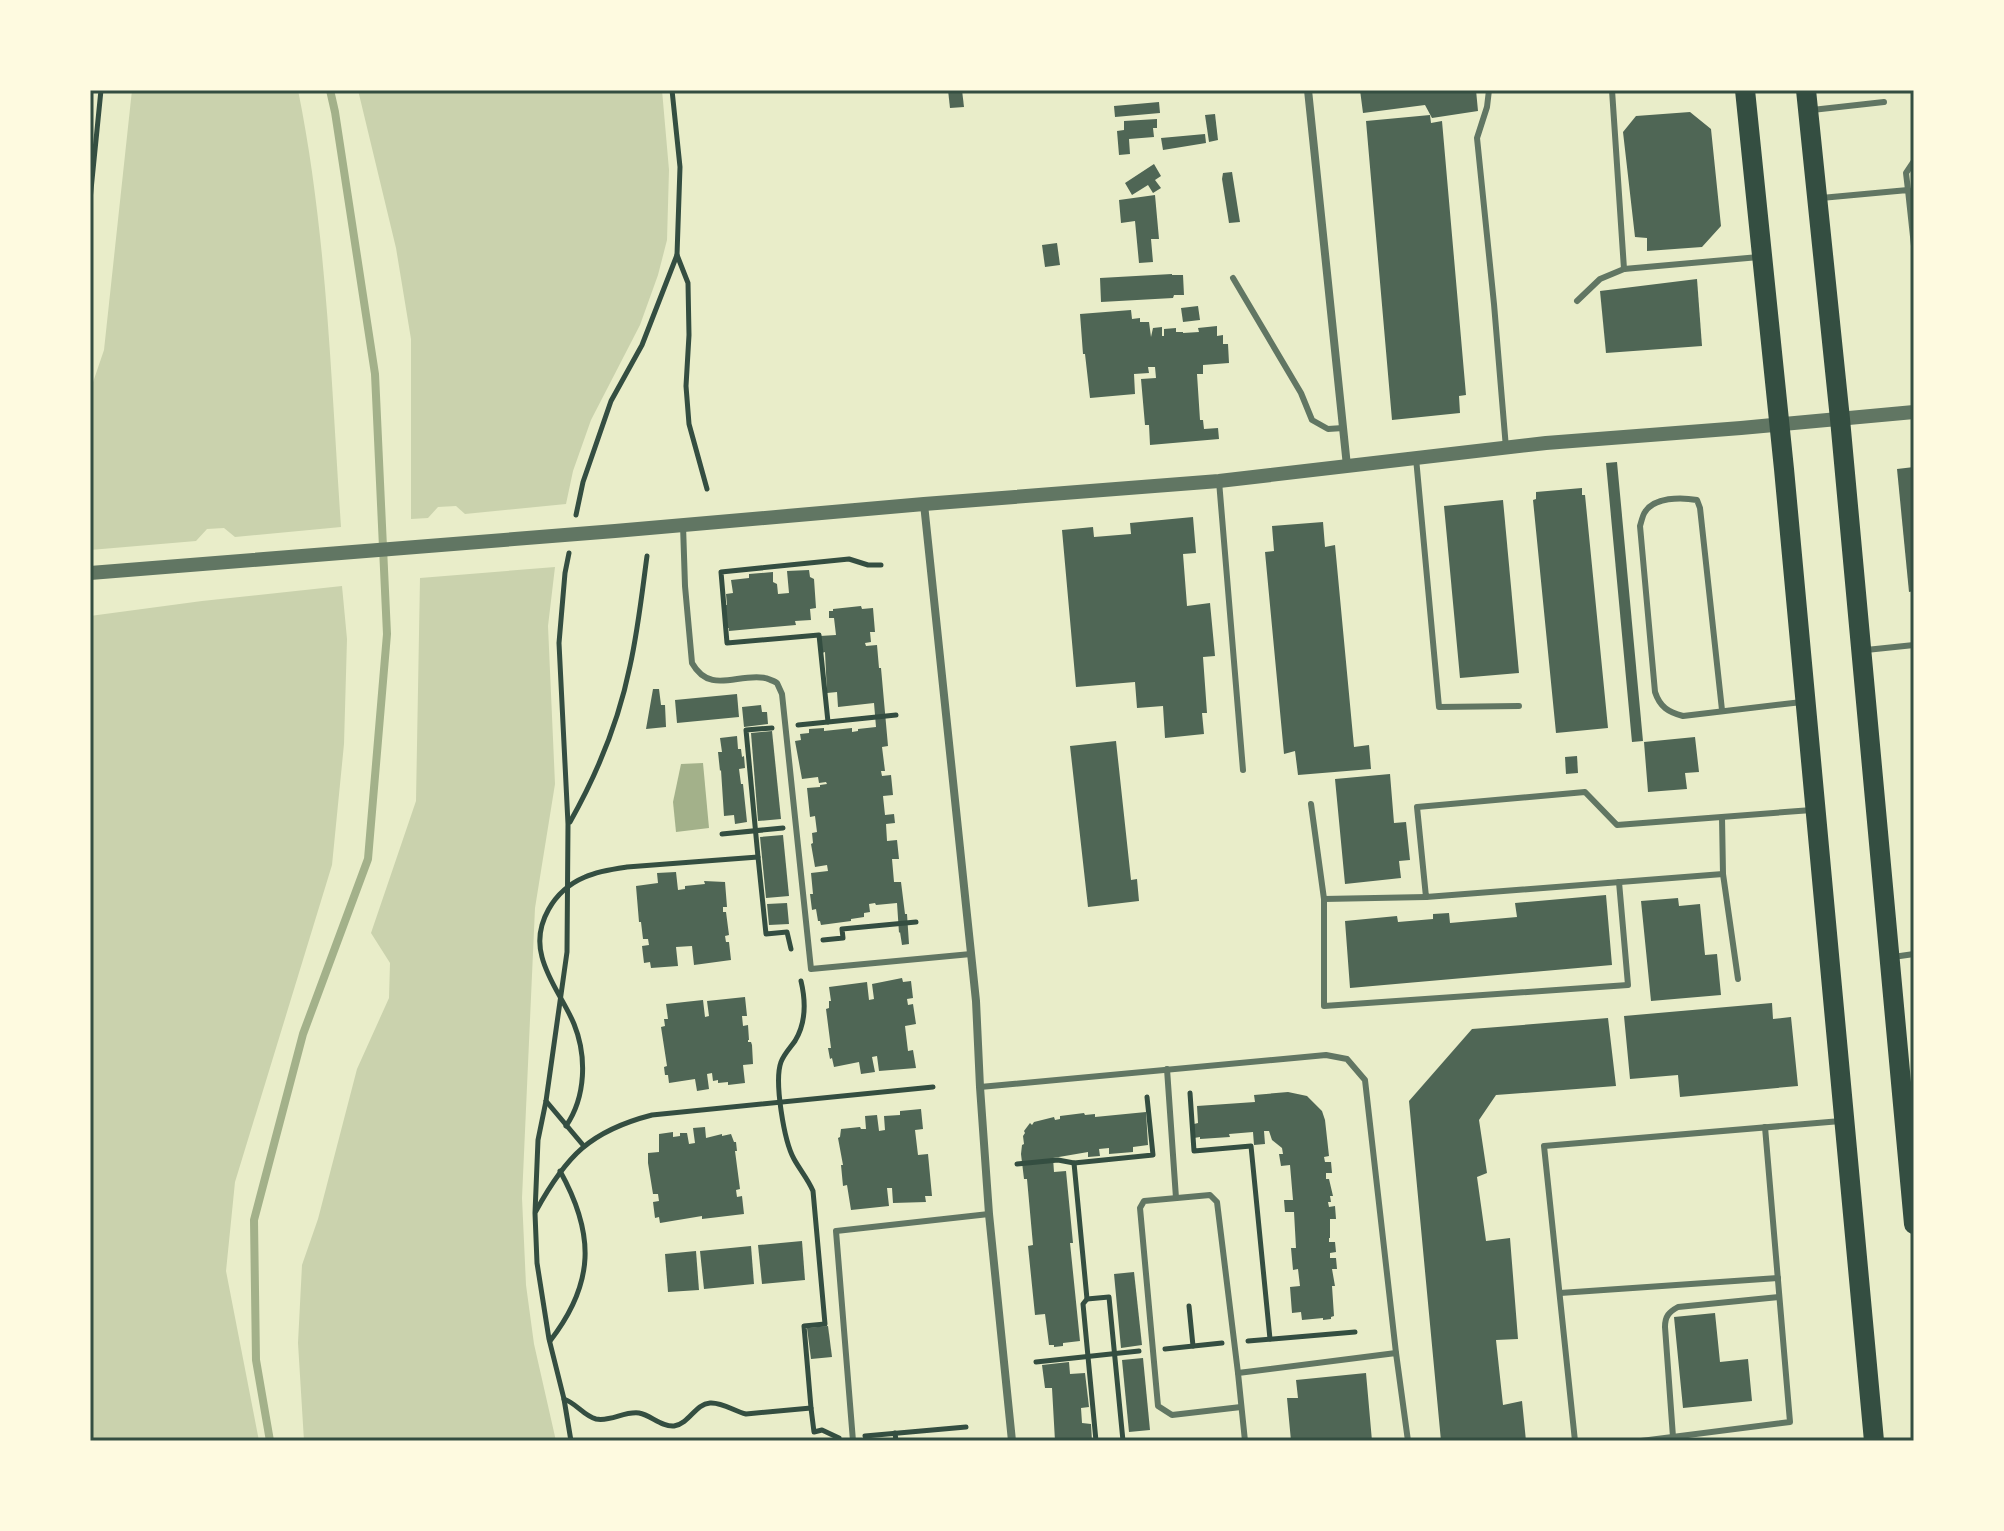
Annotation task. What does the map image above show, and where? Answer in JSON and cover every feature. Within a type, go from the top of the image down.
[{"type":"main road","points":[[1745,90],[1780,425],[1874,1441]]},
{"type":"main road","points":[[1807,100],[1890,957],[1910,1132],[1914,1224]]},
{"type":"street","points":[[1308,90],[1347,466]]},
{"type":"street","points":[[90,573],[1219,481],[1546,443],[1914,412]]},
{"type":"street","points":[[924,504],[976,1001],[989,1214],[1012,1441]]},
{"type":"lane","points":[[1489,90],[1477,138],[1506,448]]},
{"type":"lane","points":[[1612,90],[1624,269]]},
{"type":"lane","points":[[1807,100],[1884,102]]},
{"type":"lane","points":[[1914,161],[1906,173],[1914,246]]},
{"type":"lane","points":[[1817,198],[1908,190]]},
{"type":"lane","points":[[1577,301],[1600,279],[1624,269],[1762,257]]},
{"type":"lane","points":[[1233,278],[1301,393],[1312,420],[1328,429],[1343,428]]},
{"type":"lane","points":[[1416,458],[1439,707],[1519,706]]},
{"type":"lane","points":[[1219,481],[1243,770]]},
{"type":"lane","points":[[1722,710],[1700,508],[1697,500],[1663,500],[1651,505],[1644,513],[1640,526],[1658,702],[1683,716],[1805,702]]},
{"type":"lane","points":[[683,525],[692,663],[698,673],[707,679],[765,678],[777,683],[782,694],[811,969],[971,954]]},
{"type":"lane","points":[[1861,650],[1914,645]]},
{"type":"lane","points":[[1426,897],[1417,807],[1585,792],[1617,825],[1815,810]]},
{"type":"lane","points":[[1311,804],[1324,899],[1324,1006],[1628,985],[1619,882]]},
{"type":"lane","points":[[1722,817],[1723,874],[1738,979]]},
{"type":"lane","points":[[1324,899],[1426,897],[1723,874]]},
{"type":"lane","points":[[1890,957],[1914,954]]},
{"type":"lane","points":[[980,1087],[1326,1055],[1347,1059],[1365,1080],[1408,1441]]},
{"type":"lane","points":[[1167,1069],[1176,1198]]},
{"type":"lane","points":[[1575,1441],[1544,1146],[1844,1120]]},
{"type":"lane","points":[[1641,1441],[1790,1422],[1765,1127]]},
{"type":"lane","points":[[1241,1407],[1172,1415],[1158,1406],[1140,1208],[1144,1201],[1210,1195],[1217,1202],[1245,1441]]},
{"type":"lane","points":[[853,1439],[836,1231],[989,1214]]},
{"type":"lane","points":[[1560,1293],[1778,1278]]},
{"type":"lane","points":[[1673,1437],[1665,1327],[1670,1311],[1678,1307],[1779,1297]]},
{"type":"lane","points":[[1238,1373],[1396,1353]]},
{"type":"path","points":[[90,200],[101,90]]},
{"type":"path","points":[[574,527],[583,482],[611,401],[642,345],[677,255],[680,167],[672,90]]},
{"type":"path","points":[[677,255],[688,283],[686,386],[689,424],[707,489]]},
{"type":"path","points":[[571,542],[559,643],[568,824],[567,952],[538,1140],[535,1213],[537,1263],[571,1441]]},
{"type":"path","points":[[568,824],[587,791],[607,742],[629,670],[647,556]]},
{"type":"path","points":[[828,722],[896,715]]},
{"type":"path","points":[[722,834],[796,826]]},
{"type":"path","points":[[566,1126],[574,1115],[579,1098],[583,1071],[581,1050],[575,1025],[542,961],[539,936],[552,903],[576,881],[607,870],[758,857],[766,934],[787,932],[794,957]]},
{"type":"path","points":[[790,943],[843,938],[842,929],[916,922]]},
{"type":"path","points":[[798,970],[805,1008],[802,1026],[781,1063],[778,1077],[784,1125],[793,1158],[808,1179],[815,1203],[825,1324],[804,1326],[814,1432],[822,1430],[838,1438],[853,1439],[966,1427]]},
{"type":"path","points":[[535,1213],[560,1171],[583,1145],[633,1120],[663,1114],[933,1087]]},
{"type":"path","points":[[1190,1093],[1194,1151],[1251,1146],[1270,1339]]},
{"type":"path","points":[[1017,1164],[1058,1160],[1074,1163],[1153,1155],[1147,1097]]},
{"type":"path","points":[[546,1101],[583,1145]]},
{"type":"path","points":[[1074,1163],[1096,1441]]},
{"type":"path","points":[[550,1341],[563,1325],[574,1303],[582,1281],[586,1252],[574,1195],[560,1171]]},
{"type":"path","points":[[1087,1299],[1109,1297],[1123,1441]]},
{"type":"path","points":[[1189,1306],[1193,1346]]},
{"type":"path","points":[[1036,1362],[1355,1332]]},
{"type":"path","points":[[564,1399],[597,1419],[607,1420],[634,1413],[668,1426],[685,1421],[700,1406],[708,1403],[746,1414],[811,1408]]},
{"type":"path","points":[[895,1433],[896,1441]]},
{"type":"shaded area","points":[[132,90],[298,90],[322,253],[341,527],[235,537],[224,528],[207,529],[196,541],[90,550],[90,391],[104,350]]},
{"type":"shaded area","points":[[358,90],[662,90],[669,170],[667,240],[640,325],[591,420],[573,471],[566,504],[465,514],[456,506],[438,507],[428,518],[411,519],[411,339],[396,248]]},
{"type":"shaded area","points":[[555,567],[548,626],[555,784],[535,908],[522,1198],[526,1285],[534,1344],[556,1441],[304,1441],[298,1343],[302,1265],[318,1219],[357,1069],[389,998],[390,963],[371,933],[416,801],[420,578]]},
{"type":"shaded area","points":[[342,586],[347,639],[344,744],[332,865],[235,1182],[226,1271],[259,1441],[90,1441],[90,616]]},
{"type":"shaded area","points":[[703,763],[709,828],[676,832],[673,802],[681,764]]},
{"type":"building","points":[[948,90],[962,90],[964,107],[950,108]]},
{"type":"building","points":[[1360,90],[1476,90],[1478,111],[1432,118],[1425,105],[1363,113]]},
{"type":"building","points":[[1159,102],[1160,113],[1115,117],[1114,106]]},
{"type":"building","points":[[1690,112],[1711,129],[1721,226],[1702,247],[1647,251],[1647,238],[1635,237],[1623,132],[1636,116]]},
{"type":"building","points":[[1215,114],[1218,140],[1209,142],[1205,115]]},
{"type":"building","points":[[1430,115],[1431,123],[1442,121],[1466,395],[1459,396],[1460,413],[1392,420],[1366,121]]},
{"type":"building","points":[[1157,119],[1157,128],[1153,128],[1154,137],[1129,139],[1130,154],[1119,155],[1117,131],[1124,130],[1124,121]]},
{"type":"building","points":[[1205,134],[1206,143],[1163,150],[1161,138]]},
{"type":"building","points":[[1154,164],[1161,176],[1155,180],[1161,188],[1153,193],[1148,185],[1132,195],[1125,183]]},
{"type":"building","points":[[1232,172],[1240,222],[1229,223],[1222,179],[1223,173]]},
{"type":"building","points":[[1155,195],[1159,239],[1151,239],[1153,262],[1139,263],[1135,221],[1121,223],[1119,200]]},
{"type":"building","points":[[1057,243],[1060,265],[1045,267],[1042,245]]},
{"type":"building","points":[[1183,275],[1184,295],[1101,302],[1100,278]]},
{"type":"building","points":[[1697,279],[1702,346],[1606,353],[1600,291]]},
{"type":"building","points":[[1198,306],[1200,320],[1183,322],[1181,308]]},
{"type":"building","points":[[1131,310],[1132,319],[1149,322],[1151,337],[1153,328],[1162,327],[1164,336],[1164,329],[1176,328],[1176,332],[1183,333],[1217,326],[1217,336],[1223,335],[1223,344],[1228,344],[1229,363],[1203,365],[1203,374],[1197,374],[1200,420],[1203,420],[1204,429],[1218,428],[1219,439],[1150,445],[1141,379],[1156,378],[1155,367],[1148,367],[1149,373],[1134,374],[1135,394],[1090,398],[1080,314]]},
{"type":"building","points":[[1617,462],[1643,741],[1632,742],[1606,463]]},
{"type":"building","points":[[1914,467],[1914,591],[1909,592],[1897,469]]},
{"type":"building","points":[[1582,488],[1608,728],[1556,733],[1533,500],[1536,499],[1536,492]]},
{"type":"building","points":[[1503,500],[1519,673],[1460,678],[1444,506]]},
{"type":"building","points":[[1193,517],[1196,553],[1183,554],[1187,606],[1210,603],[1215,656],[1203,657],[1207,713],[1202,713],[1204,734],[1165,738],[1163,706],[1137,708],[1135,682],[1076,687],[1062,530],[1093,527],[1094,537],[1131,534],[1130,523]]},
{"type":"building","points":[[1323,522],[1325,547],[1335,545],[1354,747],[1369,745],[1371,769],[1298,775],[1295,751],[1284,754],[1265,552],[1274,551],[1272,526]]},
{"type":"building","points":[[809,570],[810,577],[814,579],[816,608],[810,609],[811,620],[795,621],[796,625],[729,631],[725,605],[726,594],[733,593],[731,580],[749,578],[749,574],[773,572],[778,594],[789,593],[787,571]]},
{"type":"building","points":[[861,606],[862,609],[873,608],[875,632],[870,632],[871,642],[865,643],[866,646],[877,645],[881,668],[888,746],[882,747],[885,771],[881,771],[882,776],[891,775],[893,795],[883,796],[885,815],[894,814],[895,823],[886,824],[887,841],[897,840],[899,859],[892,859],[894,882],[901,882],[907,914],[909,944],[902,945],[897,903],[869,904],[870,912],[864,913],[864,917],[821,925],[816,909],[812,910],[810,894],[813,894],[811,873],[828,871],[827,865],[815,867],[811,844],[812,833],[817,832],[815,816],[810,817],[807,788],[827,784],[819,783],[818,777],[802,779],[795,741],[801,740],[800,734],[809,733],[809,729],[852,728],[852,732],[876,727],[874,703],[838,707],[837,692],[827,693],[825,652],[822,653],[820,636],[836,635],[834,618],[829,618],[829,611]]},
{"type":"building","points":[[653,689],[659,689],[661,705],[665,705],[666,727],[646,729]]},
{"type":"building","points":[[737,694],[739,717],[677,723],[675,700]]},
{"type":"building","points":[[761,705],[762,712],[767,712],[768,724],[744,727],[742,707]]},
{"type":"building","points":[[772,731],[781,819],[758,821],[751,733]]},
{"type":"building","points":[[737,736],[738,749],[744,756],[745,768],[739,769],[747,822],[735,824],[734,815],[724,816],[718,752],[722,752],[720,738]]},
{"type":"building","points":[[1695,737],[1699,772],[1685,773],[1687,789],[1648,792],[1644,742]]},
{"type":"building","points":[[1116,741],[1131,880],[1137,879],[1139,901],[1088,907],[1070,746]]},
{"type":"building","points":[[1577,756],[1578,773],[1566,774],[1565,757]]},
{"type":"building","points":[[1390,774],[1394,823],[1406,822],[1410,860],[1399,861],[1401,878],[1345,884],[1335,779]]},
{"type":"building","points":[[783,835],[789,896],[766,898],[760,837]]},
{"type":"building","points":[[676,872],[678,890],[705,884],[704,881],[725,882],[727,907],[723,907],[723,912],[726,912],[729,935],[725,936],[726,942],[729,942],[731,960],[694,965],[692,946],[676,947],[678,966],[651,968],[650,962],[644,963],[642,946],[649,945],[648,939],[643,939],[639,922],[636,886],[658,883],[657,873]]},
{"type":"building","points":[[1606,895],[1612,965],[1350,988],[1345,921],[1397,916],[1398,922],[1433,919],[1433,914],[1449,913],[1450,923],[1517,917],[1515,903]]},
{"type":"building","points":[[1678,898],[1679,906],[1700,904],[1705,955],[1717,954],[1721,995],[1651,1001],[1641,901]]},
{"type":"building","points":[[787,903],[789,924],[769,925],[767,904]]},
{"type":"building","points":[[902,978],[903,982],[911,981],[913,998],[907,999],[908,1005],[913,1004],[916,1024],[905,1026],[908,1051],[913,1050],[916,1068],[879,1071],[877,1056],[872,1057],[875,1072],[861,1074],[859,1062],[834,1067],[828,1048],[831,1048],[826,1009],[831,1001],[829,987],[867,982],[869,1000],[874,999],[872,984]]},
{"type":"building","points":[[745,997],[747,1016],[742,1016],[743,1026],[748,1025],[753,1064],[743,1065],[745,1083],[718,1083],[718,1080],[713,1081],[712,1073],[707,1074],[709,1089],[697,1091],[695,1079],[669,1083],[668,1075],[665,1075],[664,1067],[667,1066],[661,1027],[665,1026],[664,1019],[668,1019],[666,1004],[703,1000],[705,1017],[709,1016],[707,1001]]},
{"type":"building","points":[[1772,1003],[1773,1019],[1791,1017],[1798,1086],[1680,1097],[1678,1075],[1630,1079],[1624,1016]]},
{"type":"building","points":[[1608,1018],[1616,1086],[1496,1095],[1479,1120],[1487,1173],[1477,1177],[1486,1241],[1510,1238],[1518,1339],[1496,1340],[1503,1405],[1522,1401],[1526,1441],[1441,1441],[1409,1101],[1472,1029]]},
{"type":"building","points":[[1288,1092],[1307,1096],[1322,1111],[1325,1120],[1329,1156],[1324,1157],[1325,1162],[1331,1162],[1332,1173],[1326,1173],[1326,1179],[1329,1179],[1333,1196],[1328,1202],[1329,1207],[1335,1206],[1336,1219],[1330,1219],[1329,1238],[1329,1242],[1335,1242],[1336,1252],[1330,1253],[1330,1258],[1336,1258],[1337,1269],[1332,1269],[1335,1286],[1332,1286],[1334,1316],[1331,1319],[1302,1320],[1301,1312],[1292,1313],[1290,1287],[1300,1286],[1298,1269],[1293,1270],[1291,1248],[1296,1248],[1294,1212],[1285,1212],[1284,1200],[1293,1200],[1290,1165],[1281,1166],[1279,1154],[1283,1154],[1282,1148],[1272,1140],[1269,1131],[1264,1131],[1265,1144],[1254,1145],[1253,1132],[1229,1134],[1230,1137],[1194,1138],[1194,1124],[1198,1123],[1197,1106],[1255,1102],[1254,1095]]},
{"type":"building","points":[[921,1109],[923,1129],[915,1130],[918,1155],[928,1154],[932,1196],[925,1196],[926,1202],[893,1203],[892,1188],[887,1188],[889,1206],[851,1210],[847,1185],[843,1186],[838,1138],[841,1129],[866,1129],[865,1116],[877,1115],[879,1131],[885,1130],[884,1116]]},
{"type":"building","points":[[1146,1112],[1148,1145],[1133,1147],[1133,1152],[1109,1154],[1109,1148],[1099,1149],[1100,1156],[1088,1157],[1088,1152],[1053,1158],[1054,1172],[1066,1171],[1080,1341],[1063,1343],[1063,1346],[1049,1345],[1045,1314],[1035,1315],[1028,1246],[1033,1245],[1027,1179],[1024,1179],[1021,1154],[1024,1131],[1030,1123],[1032,1125],[1054,1117],[1055,1120],[1060,1119],[1060,1116],[1084,1113],[1095,1114],[1095,1117]]},
{"type":"building","points":[[705,1127],[706,1138],[731,1134],[736,1142],[740,1189],[736,1190],[737,1197],[742,1196],[744,1214],[702,1219],[702,1216],[660,1223],[659,1217],[655,1218],[653,1202],[659,1201],[658,1194],[653,1194],[648,1153],[659,1152],[659,1134],[673,1132],[673,1137],[687,1133],[689,1144],[695,1143],[693,1128]]},
{"type":"building","points":[[802,1241],[805,1280],[762,1284],[758,1245]]},
{"type":"building","points":[[751,1246],[754,1284],[704,1289],[700,1251]]},
{"type":"building","points":[[696,1251],[699,1290],[668,1292],[665,1254]]},
{"type":"building","points":[[1134,1272],[1142,1345],[1121,1348],[1114,1274]]},
{"type":"building","points":[[1715,1313],[1720,1362],[1748,1359],[1752,1401],[1683,1408],[1674,1317]]},
{"type":"building","points":[[828,1326],[832,1357],[811,1359],[807,1328]]},
{"type":"building","points":[[1143,1358],[1150,1430],[1129,1432],[1122,1360]]},
{"type":"building","points":[[1069,1362],[1070,1374],[1085,1373],[1089,1407],[1081,1408],[1082,1423],[1091,1424],[1092,1441],[1055,1441],[1052,1388],[1045,1388],[1042,1365]]},
{"type":"building","points":[[1366,1373],[1372,1441],[1291,1441],[1287,1398],[1298,1398],[1296,1380]]},
{"type":"waterway","points":[[270,1441],[256,1360],[254,1220],[303,1034],[368,859],[387,634],[375,374],[330,90]]}]
